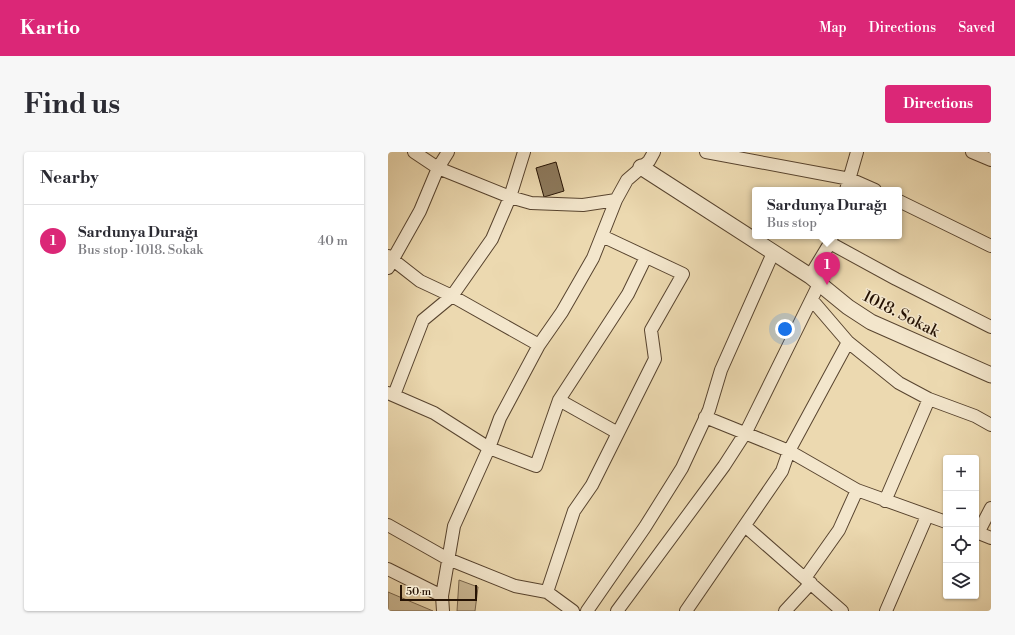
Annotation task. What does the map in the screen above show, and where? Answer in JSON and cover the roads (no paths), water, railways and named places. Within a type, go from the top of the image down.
[{"type":"street","points":[[414,152],[438,168],[510,197],[531,203],[583,205],[616,200]]},
{"type":"street","points":[[448,152],[438,168],[420,211],[390,261],[420,281],[452,296],[539,345]]},
{"type":"street","points":[[524,152],[510,197],[492,239],[452,296],[423,320],[391,394],[434,413],[489,448],[536,466],[559,400],[628,294],[646,257]]},
{"type":"street","points":[[706,152],[862,187]]},
{"type":"street","points":[[848,184],[857,152]]},
{"type":"street","points":[[972,152],[991,160]]},
{"type":"street","points":[[443,611],[442,596],[454,526],[489,448],[500,418],[539,345],[562,312],[593,258],[616,200],[627,180],[647,158]]},
{"type":"street","name":"1018. Sokak","points":[[647,158],[752,237]]},
{"type":"street","points":[[902,202],[991,246]]},
{"type":"street","points":[[547,592],[574,511],[592,485],[655,359],[651,330],[683,274],[602,236]]},
{"type":"street","name":"1018. Sokak","points":[[754,239],[871,322],[991,375]]},
{"type":"street","points":[[617,611],[724,466],[746,432],[812,300],[814,280],[831,240],[903,282],[991,327]]},
{"type":"street","points":[[587,611],[645,527],[682,468],[705,417],[721,370],[773,253]]},
{"type":"street","points":[[812,300],[848,342],[899,383],[929,399],[975,416],[991,425]]},
{"type":"street","points":[[686,611],[782,471],[789,451],[848,342]]},
{"type":"street","points":[[885,500],[929,399]]},
{"type":"street","points":[[559,400],[618,433]]},
{"type":"street","points":[[705,417],[746,432],[789,451],[857,490],[943,521]]},
{"type":"street","points":[[786,611],[808,581],[840,530],[857,490]]},
{"type":"street","points":[[979,529],[991,508]]},
{"type":"street","points":[[886,611],[927,516]]},
{"type":"street","points":[[388,525],[448,559],[514,586],[547,592],[573,611]]},
{"type":"street","points":[[744,526],[842,611]]},
{"type":"street","points":[[979,534],[991,538]]},
{"type":"street","points":[[388,568],[442,596]]},
{"type":"place","name":"Sardunya Durağı","points":[[827,285]]}]
